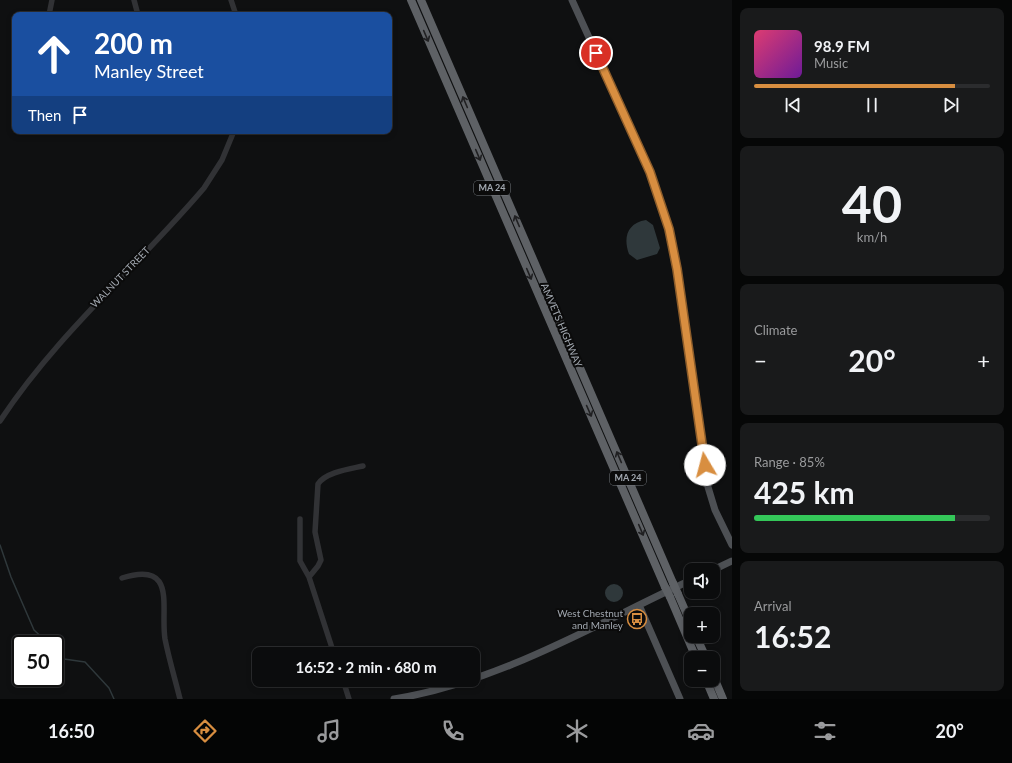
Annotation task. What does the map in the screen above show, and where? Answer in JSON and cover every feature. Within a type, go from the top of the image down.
[{"type":"highway","name":"AMVETS HIGHWAY","points":[[410,0],[693,651]]},
{"type":"highway","name":"AMVETS HIGHWAY","points":[[421,0],[684,608]]},
{"type":"highway","points":[[709,687],[714,699]]},
{"type":"highway","points":[[718,687],[723,699]]},
{"type":"main road","points":[[572,0],[650,172],[661,202],[675,252],[709,492],[715,510],[732,545]]},
{"type":"main road","points":[[720,567],[732,561]]},
{"type":"main road","points":[[394,699],[445,688],[487,675],[527,658],[684,583]]},
{"type":"main road","points":[[639,605],[680,699]]},
{"type":"street","points":[[50,12],[52,0]]},
{"type":"street","points":[[134,0],[137,12]]},
{"type":"street","points":[[231,0],[235,12]]},
{"type":"street","name":"WALNUT STREET","points":[[0,421],[32,378],[71,330],[204,188],[222,160],[233,134]]},
{"type":"street","points":[[309,577],[321,560],[315,532],[318,484],[322,479],[329,476],[363,466]]},
{"type":"street","points":[[300,519],[300,561],[309,577],[332,647]]},
{"type":"street","points":[[122,578],[138,574],[146,574],[154,578],[162,586],[166,602],[166,640],[180,699]]},
{"type":"street","points":[[345,687],[349,699]]},
{"type":"shaded area","points":[[646,220],[653,225],[660,248],[657,254],[637,260],[629,254],[627,248],[626,242],[628,232],[634,224]]},
{"type":"shaded area","points":[[614,584],[620,587],[623,593],[620,599],[614,602],[608,599],[605,593],[608,587]]},
{"type":"waterway","points":[[0,545],[11,577],[34,630],[39,635]]},
{"type":"waterway","points":[[64,659],[85,662],[109,688],[114,699]]},
{"type":"place","name":"West Chestnut and Manley","points":[[637,619]]},
{"type":"route","points":[[596,53],[658,191],[669,229],[675,252],[705,465]]}]
